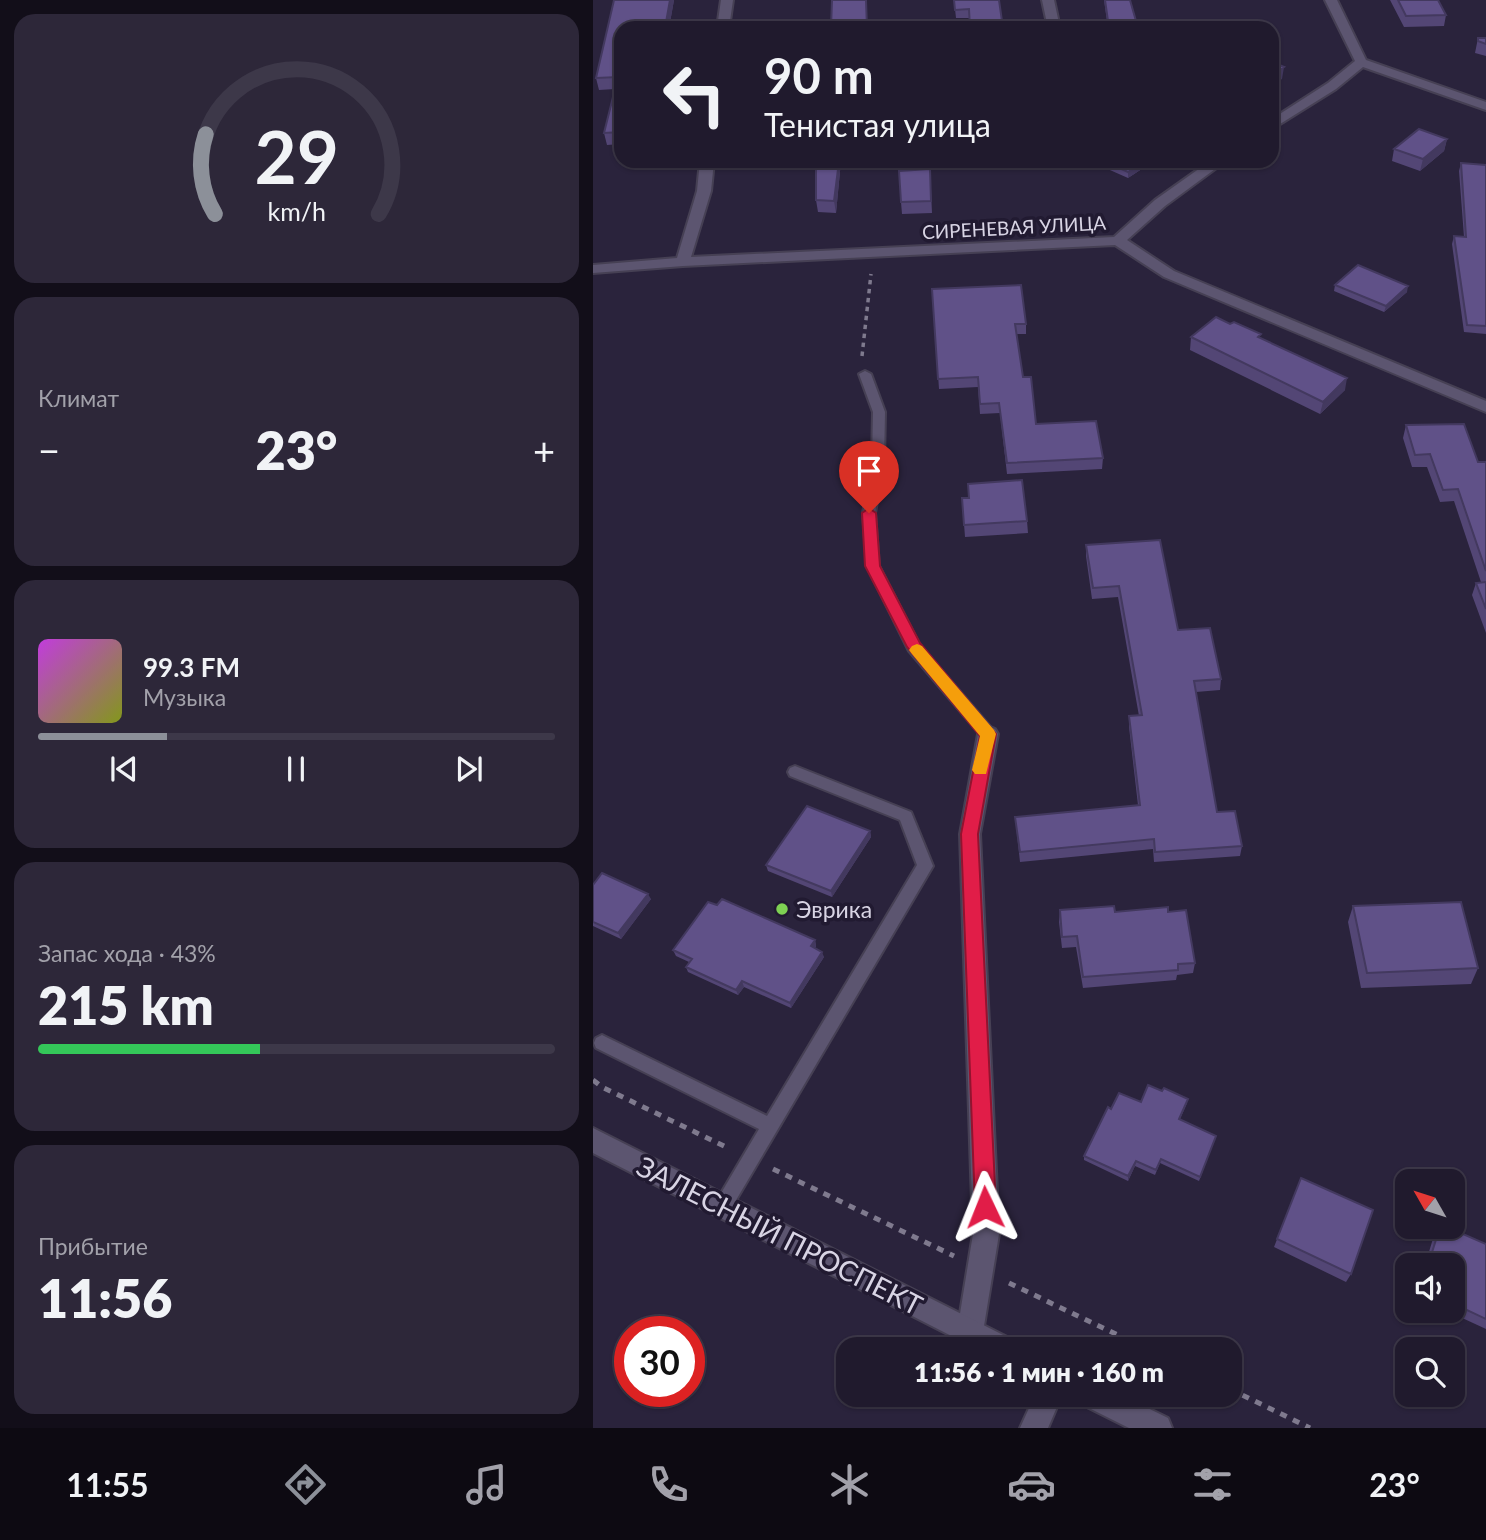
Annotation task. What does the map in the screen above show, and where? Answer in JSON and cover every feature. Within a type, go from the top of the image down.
[{"type":"street","points":[[724,21],[727,0]]},
{"type":"street","points":[[1047,0],[1052,21]]},
{"type":"street","points":[[1331,0],[1361,62],[1486,106]]},
{"type":"street","points":[[1279,120],[1332,86],[1361,62]]},
{"type":"street","points":[[683,262],[704,191],[706,168]]},
{"type":"street","points":[[1119,241],[1160,203],[1209,168]]},
{"type":"street","name":"СИРЕНЕВАЯ УЛИЦА","points":[[593,269],[683,262],[1119,241],[1169,274],[1486,407]]},
{"type":"street","points":[[970,1332],[986,1234],[970,834],[988,734]]},
{"type":"street","name":"ЗАЛЕСНЫЙ ПРОСПЕКТ","points":[[593,1140],[980,1337]]},
{"type":"street","points":[[1034,1428],[1044,1407]]},
{"type":"street","points":[[1117,1407],[1158,1428]]},
{"type":"lane","points":[[865,374],[879,412],[878,461],[869,513],[873,566],[914,647],[988,734]]},
{"type":"lane","points":[[723,1206],[925,866],[906,816],[795,772]]},
{"type":"lane","points":[[602,1043],[770,1125]]},
{"type":"path","points":[[865,374],[862,352],[869,306],[871,252]]},
{"type":"path","points":[[593,1080],[602,1087],[1122,1337]]},
{"type":"path","points":[[1242,1395],[1310,1428]]},
{"type":"building","points":[[614,0],[670,0],[666,21],[614,21],[614,77],[596,78]]},
{"type":"building","points":[[832,0],[866,0],[867,21],[831,21]]},
{"type":"building","points":[[954,0],[999,0],[1002,21],[970,21],[969,9],[955,10]]},
{"type":"building","points":[[1105,0],[1130,0],[1136,21],[1108,21]]},
{"type":"building","points":[[1398,0],[1438,0],[1446,15],[1406,16]]},
{"type":"building","points":[[1478,38],[1486,38],[1486,44],[1478,41]]},
{"type":"building","points":[[614,93],[614,132],[604,133]]},
{"type":"building","points":[[1419,129],[1447,139],[1423,159],[1394,149]]},
{"type":"building","points":[[1461,163],[1486,165],[1486,326],[1467,325],[1454,236],[1466,237]]},
{"type":"building","points":[[816,168],[838,168],[834,201],[816,200]]},
{"type":"building","points":[[930,169],[931,201],[901,202],[899,171]]},
{"type":"building","points":[[1358,265],[1408,286],[1386,306],[1335,285]]},
{"type":"building","points":[[1021,285],[1026,324],[1015,324],[1023,377],[1031,377],[1036,424],[1096,421],[1103,458],[1007,463],[999,403],[980,404],[978,377],[938,379],[932,289]]},
{"type":"building","points":[[1216,317],[1261,334],[1258,337],[1347,378],[1323,402],[1191,337]]},
{"type":"building","points":[[1464,424],[1478,462],[1486,462],[1486,571],[1458,489],[1443,490],[1430,454],[1415,455],[1406,425]]},
{"type":"building","points":[[1022,480],[1027,521],[964,525],[962,498],[969,498],[968,484]]},
{"type":"building","points":[[1160,540],[1178,630],[1210,628],[1221,679],[1194,681],[1217,812],[1235,811],[1242,846],[1155,852],[1154,839],[1020,852],[1015,817],[1140,805],[1129,716],[1142,715],[1119,586],[1093,588],[1086,545]]},
{"type":"building","points":[[1486,582],[1486,609],[1476,583]]},
{"type":"building","points":[[807,806],[870,831],[831,891],[766,865]]},
{"type":"building","points":[[602,873],[648,894],[618,933],[593,922],[593,885]]},
{"type":"building","points":[[722,899],[815,940],[811,946],[822,952],[790,1003],[742,981],[736,990],[686,967],[692,959],[673,950],[708,902],[717,905]]},
{"type":"building","points":[[1461,902],[1478,968],[1367,973],[1353,906]]},
{"type":"building","points":[[1114,906],[1115,912],[1168,907],[1168,912],[1186,910],[1195,963],[1178,964],[1178,970],[1083,977],[1077,936],[1062,937],[1060,910]]},
{"type":"building","points":[[1148,1085],[1162,1091],[1164,1088],[1188,1099],[1179,1119],[1216,1136],[1200,1177],[1161,1159],[1156,1170],[1136,1161],[1128,1176],[1084,1156],[1108,1107],[1111,1109],[1119,1093],[1141,1102]]},
{"type":"building","points":[[1301,1178],[1373,1210],[1351,1274],[1277,1239]]},
{"type":"building","points":[[1465,1235],[1486,1244],[1486,1319],[1465,1309],[1465,1253],[1432,1253],[1436,1239],[1465,1239]]},
{"type":"slow traffic","points":[[917,650],[988,734],[981,770]]},
{"type":"place","name":"Эврика","points":[[782,909]]},
{"type":"route","points":[[869,513],[873,566],[914,647],[988,734],[970,834],[985,1207]]}]
